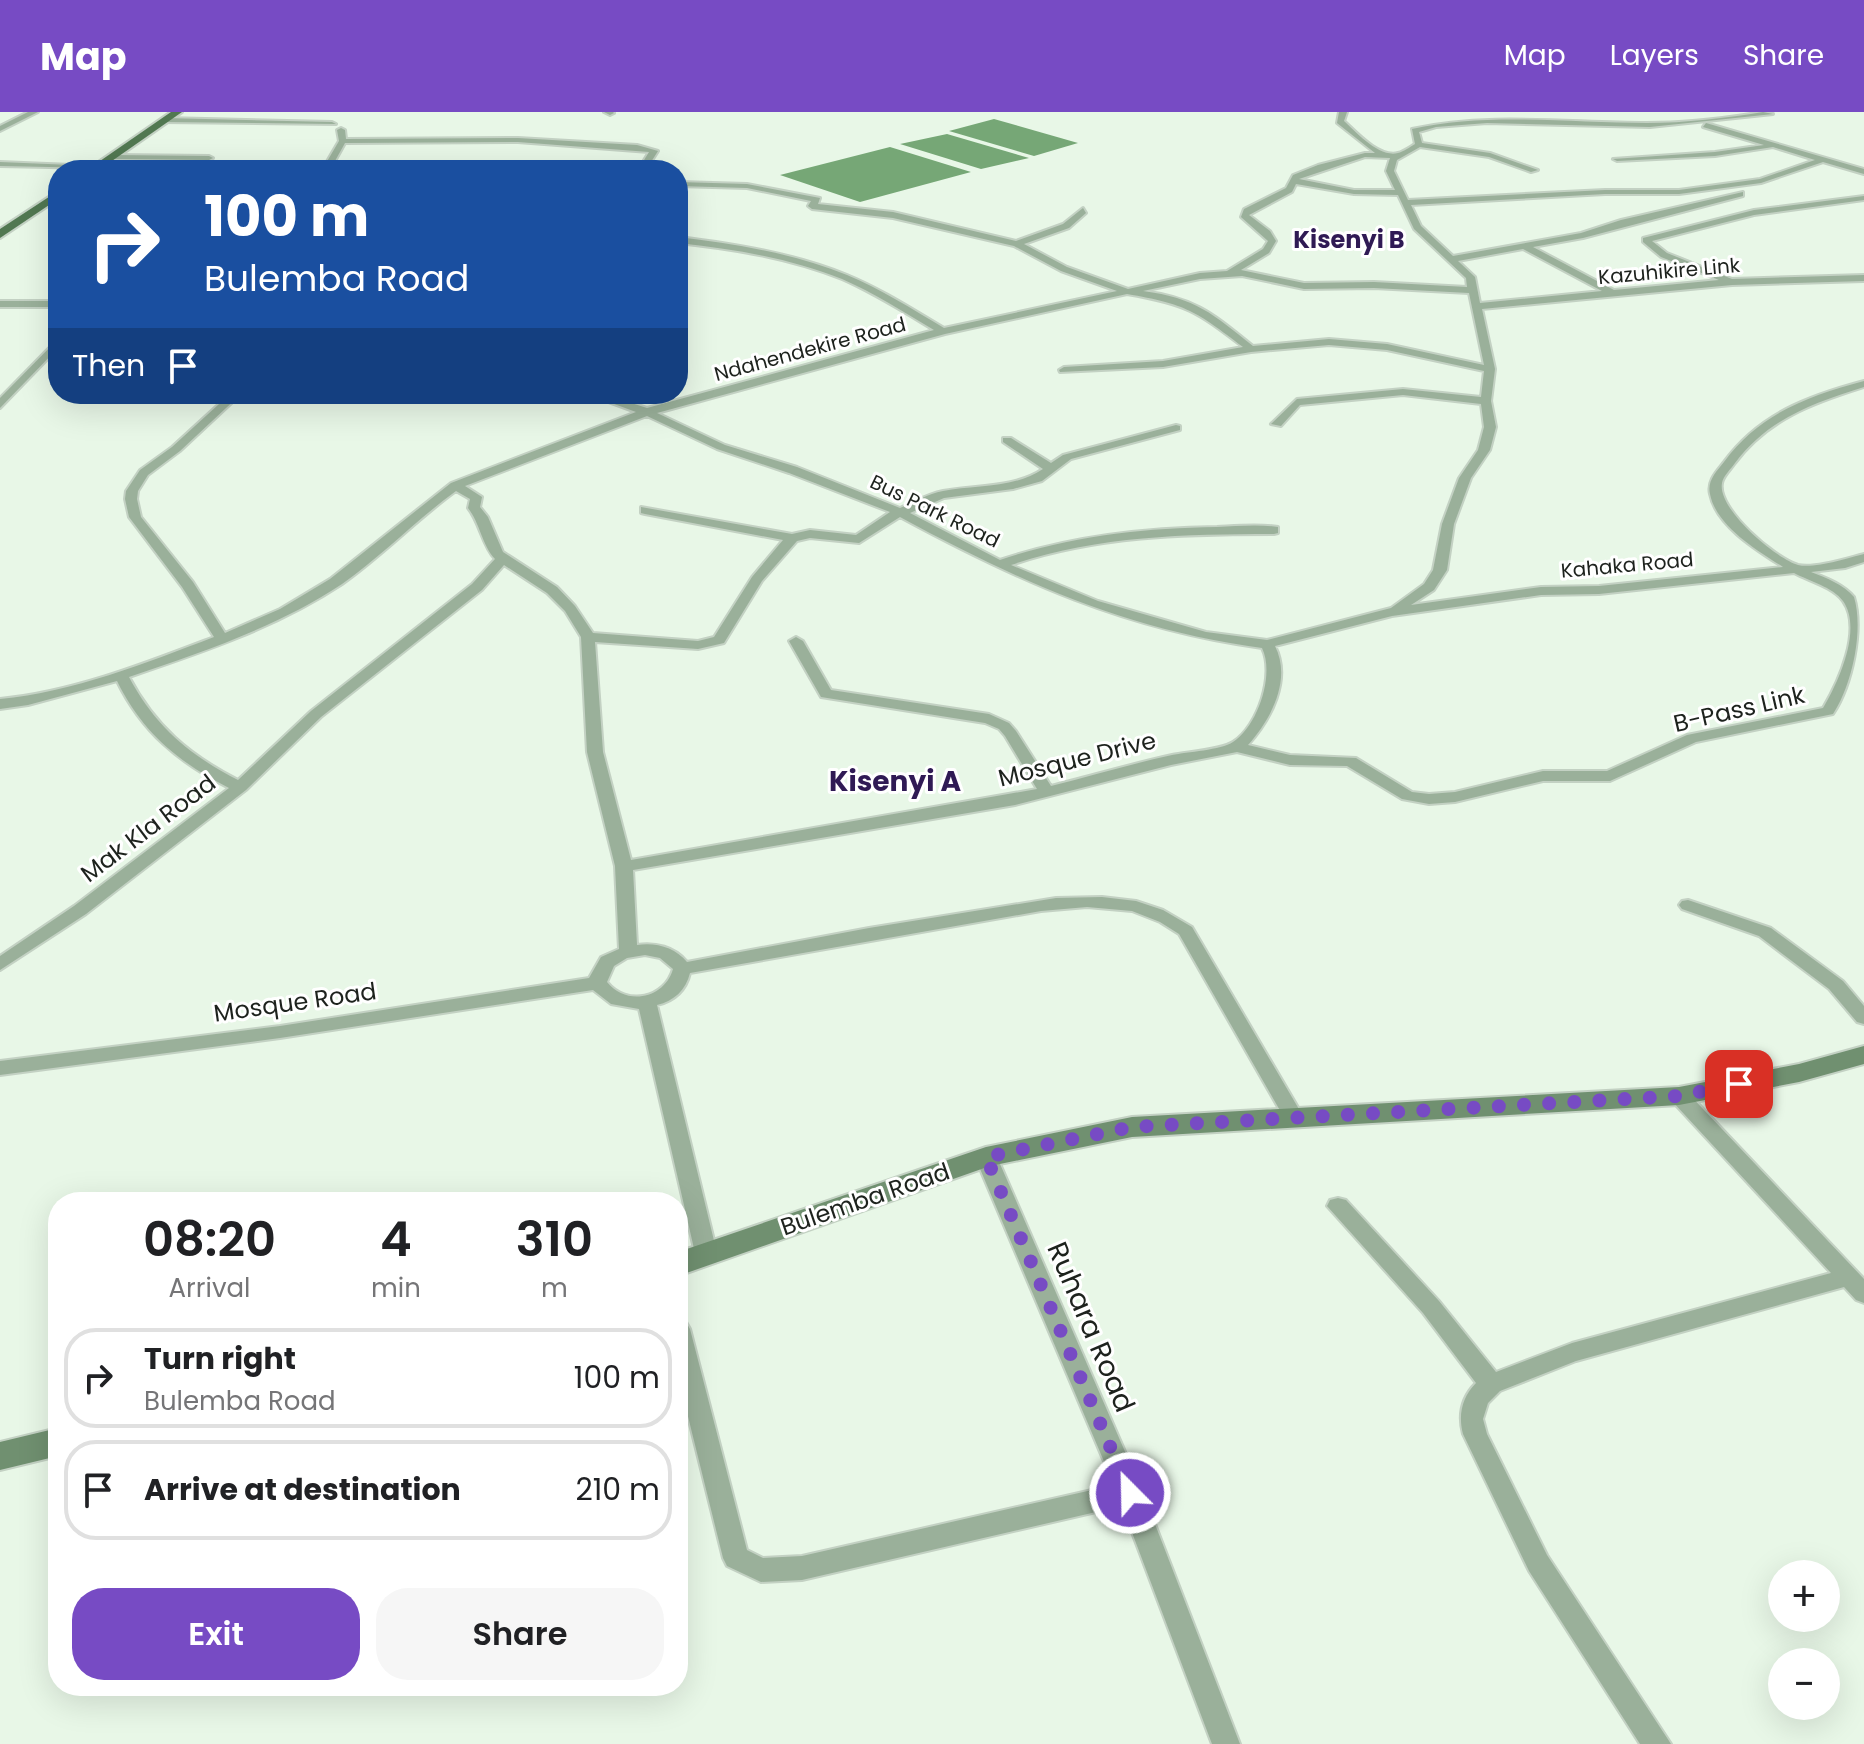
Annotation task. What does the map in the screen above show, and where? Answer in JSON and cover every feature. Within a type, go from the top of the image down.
[{"type":"main road","points":[[107,160],[177,112]]},
{"type":"main road","points":[[0,234],[48,201]]},
{"type":"main road","name":"Bulemba Road","points":[[688,1260],[986,1157],[1132,1127],[1679,1096],[1799,1073],[1864,1055]]},
{"type":"main road","points":[[0,1456],[48,1444]]},
{"type":"street","points":[[0,129],[34,112]]},
{"type":"street","points":[[1343,112],[1340,121],[1382,154]]},
{"type":"street","points":[[1419,145],[1414,134],[1421,128],[1465,122],[1509,120],[1650,125],[1769,114],[1767,112]]},
{"type":"street","points":[[321,113],[322,118],[342,132],[343,141],[332,160]]},
{"type":"street","points":[[1655,114],[1693,121],[1864,172]]},
{"type":"street","points":[[165,120],[332,124]]},
{"type":"street","points":[[343,141],[518,140],[637,147],[654,151],[648,160]]},
{"type":"street","points":[[1237,747],[1252,731],[1268,702],[1275,679],[1274,658],[1267,644],[1392,612],[1429,587],[1440,570],[1448,524],[1465,478],[1484,450],[1490,427],[1486,401],[1490,369],[1479,306],[1470,277],[1417,227],[1390,171],[1391,164],[1397,156],[1419,145],[1490,155],[1534,170]]},
{"type":"street","points":[[1617,159],[1715,154],[1777,145]]},
{"type":"street","points":[[1230,273],[1266,251],[1272,241],[1267,233],[1244,215],[1247,211],[1289,190],[1301,174],[1334,162],[1382,154],[1397,156]]},
{"type":"street","points":[[112,157],[209,158]]},
{"type":"street","points":[[1295,181],[1404,198],[1679,192],[1761,181],[1825,159]]},
{"type":"street","points":[[0,164],[48,167]]},
{"type":"street","points":[[688,184],[761,188],[817,200],[812,206],[893,215],[1017,244],[1064,269],[1129,292],[1166,297],[1203,311],[1251,349]]},
{"type":"street","points":[[1454,259],[1583,235],[1744,193],[1726,186]]},
{"type":"street","points":[[1732,282],[1664,255],[1646,240],[1696,225],[1799,205],[1864,198]]},
{"type":"street","points":[[1017,244],[1066,226],[1083,211]]},
{"type":"street","points":[[688,241],[753,249],[825,270],[870,288],[943,331]]},
{"type":"street","points":[[1523,245],[1613,293]]},
{"type":"street","name":"Ndahendekire Road","points":[[688,401],[943,331],[1230,273],[1304,286],[1374,285],[1473,290]]},
{"type":"street","name":"Kazuhikire Link","points":[[1479,306],[1732,282],[1864,278]]},
{"type":"street","points":[[0,302],[48,302]]},
{"type":"street","points":[[1064,370],[1163,364],[1251,349],[1329,342],[1356,343],[1490,369]]},
{"type":"street","points":[[0,405],[48,353]]},
{"type":"street","name":"B-Pass Link","points":[[1237,747],[1290,760],[1350,761],[1408,796],[1429,799],[1455,797],[1543,776],[1610,776],[1692,738],[1828,711],[1860,654],[1856,613],[1844,594],[1796,569],[1728,518],[1718,500],[1716,482],[1744,440],[1770,420],[1800,405],[1864,384]]},
{"type":"street","points":[[1277,424],[1297,402],[1403,392],[1486,401]]},
{"type":"street","points":[[222,639],[188,585],[135,517],[131,499],[132,491],[144,473],[176,449],[225,404]]},
{"type":"street","name":"Bus Park Road","points":[[623,404],[647,412],[694,437],[830,483],[898,513],[999,565],[1093,604],[1205,636],[1267,644]]},
{"type":"street","name":"Ndahendekire Road","points":[[121,675],[270,619],[334,583],[379,550],[424,507],[455,486],[647,412],[676,404]]},
{"type":"street","points":[[645,510],[793,538],[812,534],[859,539],[898,513],[941,495],[994,489],[1038,478],[1067,457],[1176,428]]},
{"type":"street","points":[[1007,440],[1050,468]]},
{"type":"street","points":[[455,486],[476,497],[474,508],[482,517],[497,554],[552,590],[570,609],[588,637],[595,752],[624,866],[628,952]]},
{"type":"street","points":[[999,565],[1054,546],[1129,536],[1274,530]]},
{"type":"street","points":[[588,637],[698,645],[713,643],[719,640],[763,569],[793,538]]},
{"type":"street","name":"Kahaka Road","points":[[1392,612],[1541,591],[1599,590],[1796,569],[1864,558]]},
{"type":"street","points":[[240,787],[316,714],[477,587],[502,559]]},
{"type":"street","points":[[796,641],[826,694],[944,710],[989,719],[1004,726],[1047,793]]},
{"type":"street","points":[[0,704],[28,701],[121,675]]},
{"type":"street","name":"Mak Kla Road","points":[[0,964],[80,910],[240,787],[199,767],[161,739],[135,707],[121,675]]},
{"type":"street","name":"Mosque Drive","points":[[624,866],[965,810],[1047,793],[1170,760],[1237,747]]},
{"type":"street","points":[[682,969],[882,930],[1026,909],[1099,901],[1145,908],[1167,917],[1186,931],[1293,1116]]},
{"type":"street","points":[[1688,905],[1765,932],[1836,985],[1864,1018]]},
{"type":"street","points":[[658,950],[678,961],[682,969],[678,985],[660,998],[647,1001],[634,1003],[609,997],[598,983],[602,967],[609,960],[628,952],[658,950]]},
{"type":"street","name":"Mosque Road","points":[[0,1068],[280,1032],[598,983]]},
{"type":"street","points":[[647,1001],[706,1253]]},
{"type":"street","points":[[1657,1744],[1538,1563],[1484,1457],[1471,1419],[1477,1398],[1491,1384],[1572,1353],[1856,1286],[1679,1096]]},
{"type":"street","name":"Ruhara Road","points":[[986,1157],[1130,1493],[1226,1744]]},
{"type":"street","points":[[1338,1206],[1431,1307],[1491,1384]]},
{"type":"street","points":[[688,1368],[736,1558],[761,1570],[802,1568],[1130,1493]]},
{"type":"shaded area","points":[[994,119],[1078,143],[1034,156],[949,131]]},
{"type":"shaded area","points":[[947,134],[1029,158],[981,169],[900,144]]},
{"type":"shaded area","points":[[890,147],[971,172],[860,202],[780,175]]},
{"type":"district","name":"Kisenyi B","points":[[1349,239]]},
{"type":"district","name":"Kisenyi A","points":[[895,781]]},
{"type":"route","points":[[1130,1493],[986,1157],[1132,1127],[1679,1096],[1739,1084]]}]
